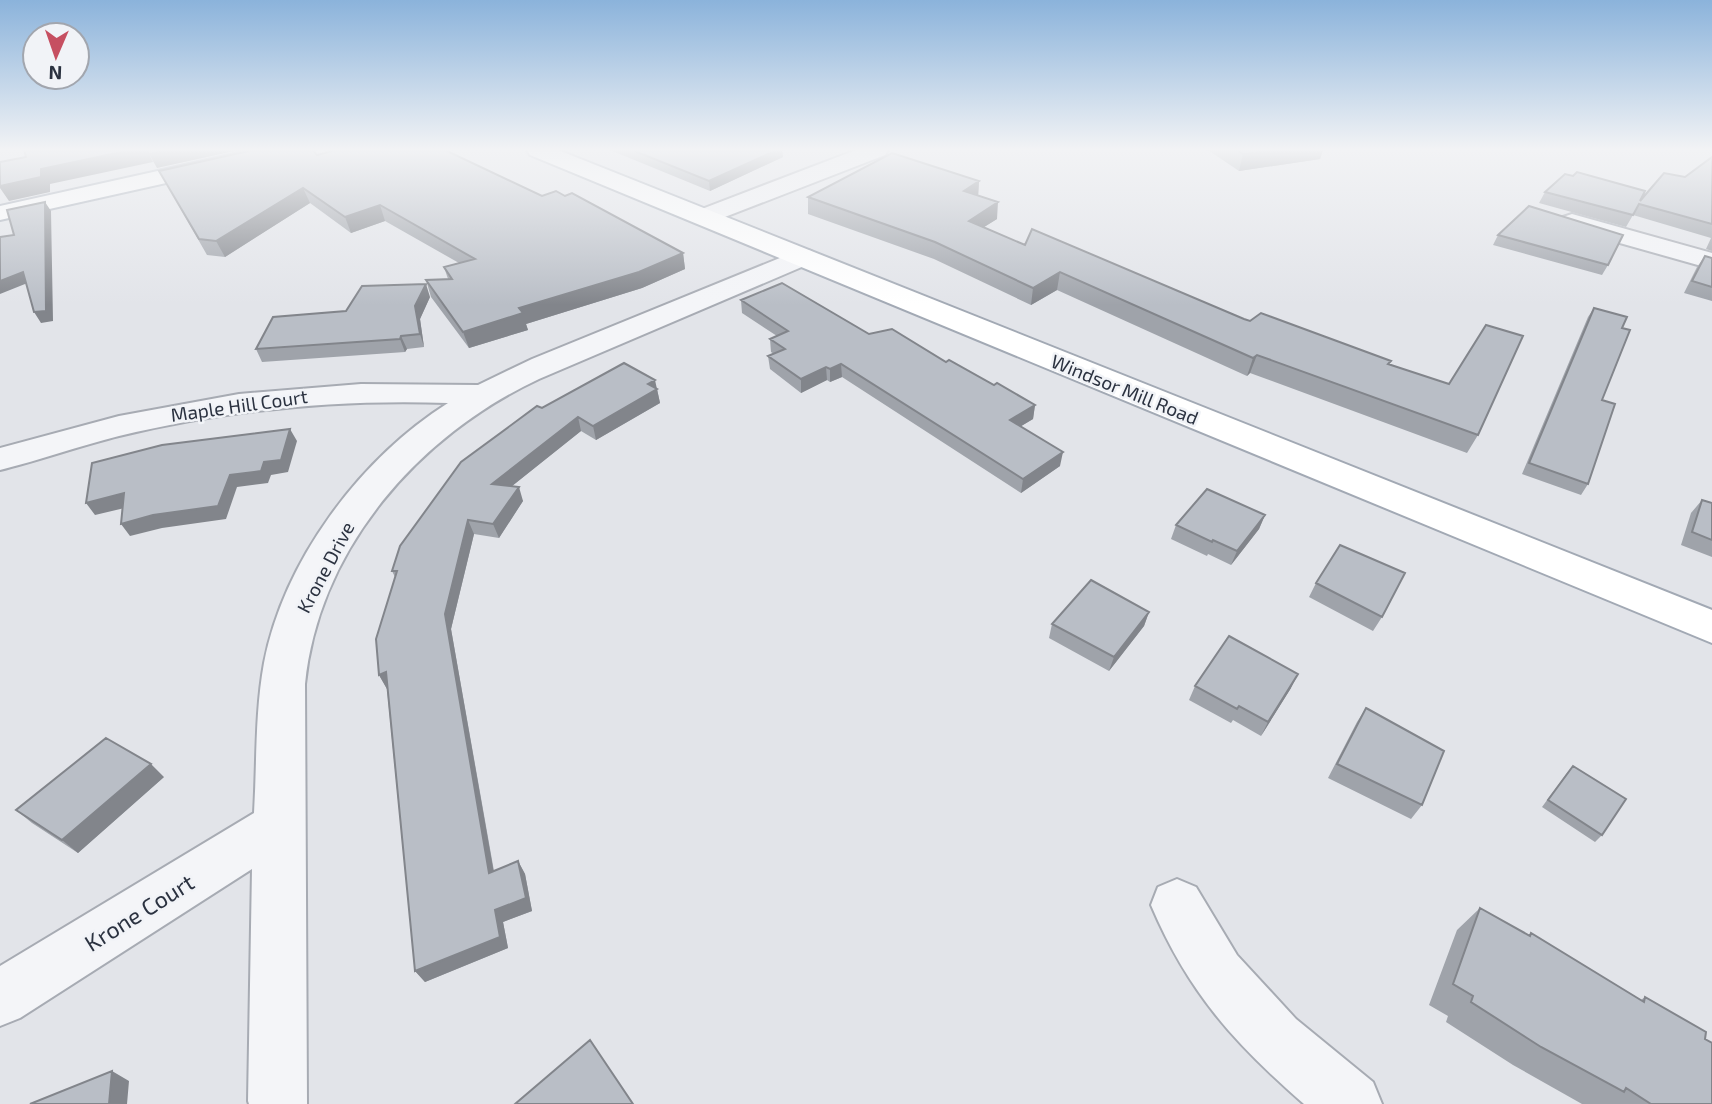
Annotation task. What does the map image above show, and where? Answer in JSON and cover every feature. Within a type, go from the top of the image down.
[{"type":"main road","points":[[0,213],[52,202]]},
{"type":"main road","name":"Windsor Mill Road","points":[[665,202],[1712,627]]},
{"type":"street","points":[[703,217],[743,202]]},
{"type":"street","points":[[1549,216],[1712,261]]},
{"type":"street","name":"Krone Drive","points":[[278,1101],[278,825],[283,693],[292,634],[310,587],[338,534],[383,476],[435,429],[484,395],[540,368],[802,257]]},
{"type":"street","name":"Maple Hill Court","points":[[0,459],[88,432],[219,405],[356,392],[484,395]]},
{"type":"street","name":"Krone Court","points":[[0,998],[278,825]]},
{"type":"street","points":[[1177,905],[1217,975],[1275,1040],[1351,1104]]},
{"type":"building","points":[[45,202],[46,311],[34,312],[23,272],[0,281],[0,237],[14,235],[7,210]]},
{"type":"building","points":[[177,202],[281,202],[216,241],[199,239]]},
{"type":"building","points":[[323,202],[588,202],[683,253],[639,272],[519,308],[523,313],[463,332],[426,280],[452,279],[444,267],[475,259],[380,205],[345,217]]},
{"type":"building","points":[[821,202],[997,202],[969,221],[1025,245],[1032,229],[1244,319],[1250,321],[1261,313],[1391,361],[1388,364],[1449,384],[1486,325],[1523,336],[1478,435],[1257,355],[1253,358],[1060,272],[1033,288],[935,242]]},
{"type":"building","points":[[1581,202],[1712,202],[1712,224],[1639,204],[1633,215]]},
{"type":"building","points":[[1529,206],[1623,235],[1608,265],[1498,235]]},
{"type":"building","points":[[1705,256],[1712,258],[1712,287],[1692,281]]},
{"type":"building","points":[[782,283],[869,334],[892,329],[946,362],[949,360],[994,385],[997,383],[1035,405],[1010,420],[1063,452],[1023,479],[841,364],[830,369],[826,367],[801,379],[768,356],[785,349],[770,339],[788,331],[741,300]]},
{"type":"building","points":[[426,284],[415,306],[420,334],[401,336],[400,339],[256,349],[273,317],[346,311],[362,286]]},
{"type":"building","points":[[1594,308],[1627,317],[1622,328],[1630,330],[1602,400],[1615,404],[1588,484],[1529,463]]},
{"type":"building","points":[[624,363],[655,380],[648,384],[657,389],[593,426],[578,417],[492,484],[519,487],[493,524],[468,520],[445,614],[489,873],[518,861],[526,898],[495,910],[500,937],[415,971],[386,672],[379,675],[376,639],[397,571],[392,571],[400,546],[461,462],[537,406],[542,408]]},
{"type":"building","points":[[290,429],[281,460],[264,462],[261,471],[230,475],[218,506],[153,515],[121,524],[124,493],[86,503],[92,463],[162,445]]},
{"type":"building","points":[[1207,489],[1265,515],[1237,551],[1176,525]]},
{"type":"building","points":[[1702,500],[1712,503],[1712,540],[1692,532]]},
{"type":"building","points":[[1340,545],[1405,573],[1382,617],[1316,583]]},
{"type":"building","points":[[1091,580],[1149,612],[1114,657],[1052,624]]},
{"type":"building","points":[[1229,636],[1298,674],[1268,722],[1195,686]]},
{"type":"building","points":[[1366,708],[1444,751],[1422,805],[1337,764]]},
{"type":"building","points":[[106,738],[151,764],[62,840],[16,810]]},
{"type":"building","points":[[1573,766],[1626,799],[1602,835],[1548,800]]},
{"type":"building","points":[[1480,908],[1530,936],[1531,933],[1644,1002],[1645,997],[1706,1032],[1705,1039],[1712,1043],[1712,1104],[1651,1104],[1626,1088],[1624,1092],[1541,1047],[1471,1002],[1473,996],[1453,984]]},
{"type":"building","points":[[590,1040],[633,1104],[515,1104]]},
{"type":"building","points":[[112,1071],[109,1104],[30,1104]]}]
